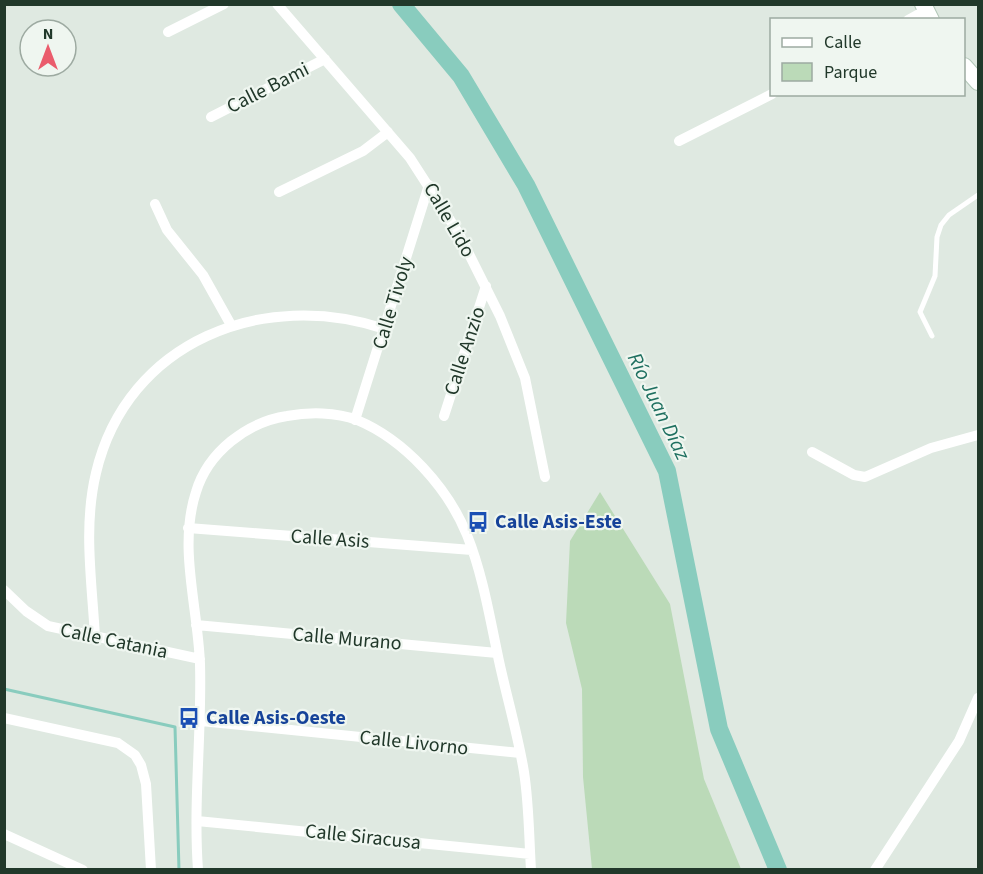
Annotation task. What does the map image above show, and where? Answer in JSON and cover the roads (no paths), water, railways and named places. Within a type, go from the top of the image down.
[{"type":"main road","points":[[965,68],[978,81]]},
{"type":"street","points":[[168,32],[224,4]]},
{"type":"street","name":"Calle Lido","points":[[277,4],[388,132],[429,185],[486,286],[525,378],[545,477]]},
{"type":"street","points":[[912,18],[927,11]]},
{"type":"street","name":"Calle Bami","points":[[211,117],[324,59]]},
{"type":"street","points":[[678,141],[770,95]]},
{"type":"street","points":[[279,192],[363,151],[388,132]]},
{"type":"street","name":"Calle Tivoly","points":[[355,420],[429,185]]},
{"type":"street","points":[[155,204],[167,230],[203,275],[231,325]]},
{"type":"street","name":"Calle Anzio","points":[[444,416],[486,286]]},
{"type":"street","points":[[95,637],[89,527],[90,500],[104,446],[126,404],[157,368],[202,338],[231,325],[279,316],[317,315],[358,320],[385,329]]},
{"type":"street","points":[[198,870],[196,771],[201,721],[200,659],[188,528],[196,489],[205,470],[222,449],[242,433],[275,418],[314,413],[355,420],[385,435],[412,457],[447,499],[472,550],[520,753],[526,788],[531,870]]},
{"type":"street","points":[[812,452],[854,475],[865,477],[931,448],[978,435]]},
{"type":"street","name":"Calle Asis","points":[[188,528],[472,550]]},
{"type":"street","name":"Calle Catania","points":[[4,591],[26,611],[48,626],[200,659]]},
{"type":"street","name":"Calle Murano","points":[[196,625],[497,653]]},
{"type":"street","points":[[875,870],[958,741],[978,698]]},
{"type":"street","points":[[4,718],[118,742],[135,755],[143,770],[146,784],[151,870]]},
{"type":"street","name":"Calle Livorno","points":[[201,721],[520,753]]},
{"type":"street","name":"Calle Siracusa","points":[[196,821],[530,854]]},
{"type":"street","points":[[4,834],[83,870]]},
{"type":"lane","points":[[932,336],[920,312],[935,276],[937,237],[941,225],[949,215],[978,195]]},
{"type":"waterway","name":"Río Juan Díaz","points":[[401,4],[461,76],[526,185],[667,471],[719,729],[778,870]]},
{"type":"waterway","points":[[4,689],[175,727],[179,870]]},
{"type":"place","name":"Calle Asis-Este","points":[[478,522]]},
{"type":"place","name":"Calle Asis-Oeste","points":[[189,718]]}]
